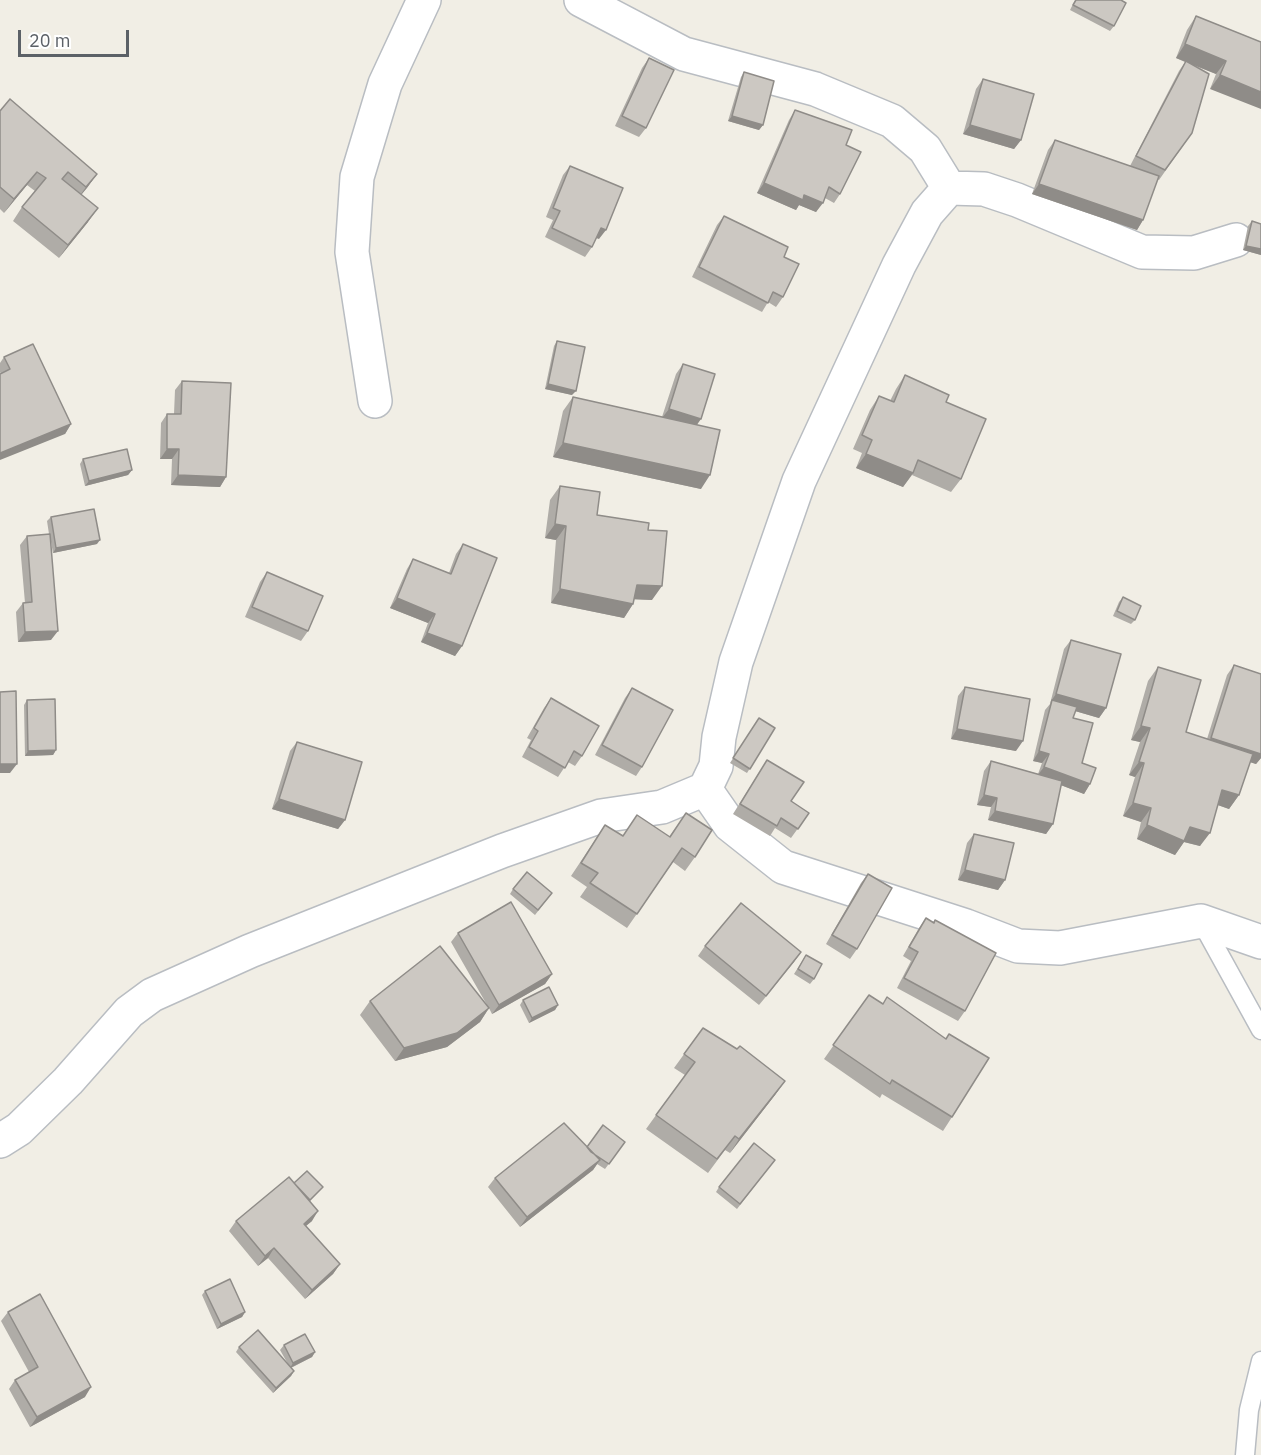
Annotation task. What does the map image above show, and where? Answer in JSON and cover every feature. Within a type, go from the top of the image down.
[{"type":"street","points":[[375,401],[352,252],[357,177],[386,84],[424,0]]},
{"type":"street","points":[[581,0],[684,54],[815,89],[892,121],[925,149],[949,188]]},
{"type":"street","points":[[949,188],[984,189],[1017,200],[1142,252],[1194,253],[1236,240]]},
{"type":"street","points":[[0,1141],[19,1129],[68,1081],[129,1012],[152,995],[250,951],[532,840],[601,816],[662,807],[705,789],[716,766],[719,737],[736,662],[799,481],[899,265],[927,213],[949,188]]},
{"type":"street","points":[[705,789],[730,825],[783,867],[966,926],[1018,946],[1060,948],[1201,921],[1261,942]]},
{"type":"lane","points":[[1201,921],[1261,1030]]},
{"type":"lane","points":[[1245,1455],[1249,1410],[1261,1361]]},
{"type":"building","points":[[1076,0],[1121,0],[1126,3],[1114,26],[1073,5]]},
{"type":"building","points":[[1196,16],[1261,42],[1261,92],[1220,75],[1226,61],[1185,44]]},
{"type":"building","points":[[649,58],[674,70],[646,128],[622,116]]},
{"type":"building","points":[[1186,61],[1209,74],[1192,133],[1165,170],[1136,156]]},
{"type":"building","points":[[744,72],[774,81],[763,125],[732,116]]},
{"type":"building","points":[[983,79],[1034,94],[1021,140],[970,125]]},
{"type":"building","points":[[10,99],[97,174],[86,187],[68,172],[62,179],[98,208],[68,245],[22,207],[46,178],[37,172],[14,199],[0,187],[0,111]]},
{"type":"building","points":[[795,110],[852,130],[846,145],[861,152],[840,194],[829,187],[823,203],[804,195],[803,200],[764,183]]},
{"type":"building","points":[[1055,140],[1159,176],[1143,220],[1039,184]]},
{"type":"building","points":[[570,166],[623,188],[606,230],[601,228],[592,247],[552,228],[560,211],[553,208]]},
{"type":"building","points":[[724,216],[788,247],[784,257],[799,264],[783,297],[773,292],[768,303],[699,267]]},
{"type":"building","points":[[1252,221],[1261,224],[1261,249],[1246,246]]},
{"type":"building","points":[[557,341],[585,347],[576,391],[548,384]]},
{"type":"building","points":[[33,344],[71,424],[0,453],[0,374],[10,369],[4,357]]},
{"type":"building","points":[[683,364],[715,374],[701,419],[669,409]]},
{"type":"building","points":[[905,375],[949,395],[946,402],[986,419],[961,479],[918,460],[913,473],[866,454],[872,440],[862,435],[879,396],[894,402]]},
{"type":"building","points":[[182,381],[231,383],[226,477],[178,475],[179,449],[167,449],[167,414],[181,414]]},
{"type":"building","points":[[573,397],[720,430],[710,475],[563,443]]},
{"type":"building","points":[[127,449],[132,470],[89,481],[83,459]]},
{"type":"building","points":[[560,486],[600,492],[597,515],[649,523],[648,530],[667,531],[662,586],[637,585],[633,604],[560,589],[566,526],[555,524]]},
{"type":"building","points":[[94,509],[100,540],[56,548],[51,517]]},
{"type":"building","points":[[50,534],[58,631],[25,632],[23,603],[32,602],[27,536]]},
{"type":"building","points":[[463,544],[497,558],[462,646],[427,633],[435,614],[397,598],[413,559],[451,574]]},
{"type":"building","points":[[267,572],[323,596],[308,631],[252,607]]},
{"type":"building","points":[[1123,597],[1141,606],[1135,620],[1117,611]]},
{"type":"building","points":[[1071,640],[1121,654],[1106,708],[1056,694]]},
{"type":"building","points":[[1234,665],[1261,674],[1261,754],[1211,738]]},
{"type":"building","points":[[1158,667],[1201,680],[1186,732],[1253,754],[1239,795],[1222,790],[1210,833],[1190,827],[1184,841],[1147,825],[1151,808],[1133,803],[1144,763],[1139,762],[1150,728],[1141,726]]},
{"type":"building","points":[[965,687],[1030,699],[1023,741],[957,729]]},
{"type":"building","points":[[632,688],[673,710],[642,767],[602,745]]},
{"type":"building","points":[[16,691],[17,764],[0,764],[0,692]]},
{"type":"building","points":[[551,698],[599,726],[582,756],[574,751],[565,768],[529,747],[538,731],[534,728]]},
{"type":"building","points":[[55,699],[56,750],[28,751],[27,700]]},
{"type":"building","points":[[1052,700],[1077,707],[1073,718],[1093,723],[1082,763],[1096,768],[1090,784],[1044,767],[1049,754],[1039,751]]},
{"type":"building","points":[[759,718],[775,728],[750,769],[733,758]]},
{"type":"building","points":[[297,742],[362,762],[345,820],[279,799]]},
{"type":"building","points":[[767,760],[804,782],[791,801],[809,813],[798,829],[781,818],[777,826],[740,804]]},
{"type":"building","points":[[991,761],[1062,781],[1053,824],[995,811],[997,798],[984,795]]},
{"type":"building","points":[[686,813],[712,830],[695,857],[682,848],[637,914],[590,883],[598,873],[581,863],[605,825],[623,836],[637,815],[670,837]]},
{"type":"building","points":[[974,834],[1014,843],[1005,880],[965,870]]},
{"type":"building","points":[[527,872],[552,893],[538,910],[513,889]]},
{"type":"building","points":[[868,874],[892,888],[857,949],[832,935]]},
{"type":"building","points":[[511,902],[552,974],[499,1005],[458,933]]},
{"type":"building","points":[[741,903],[801,952],[766,996],[705,946]]},
{"type":"building","points":[[926,918],[934,923],[935,920],[996,953],[965,1011],[904,978],[918,952],[909,947]]},
{"type":"building","points":[[440,946],[489,1008],[457,1033],[404,1048],[370,1001]]},
{"type":"building","points":[[806,955],[822,964],[814,979],[798,969]]},
{"type":"building","points":[[549,987],[558,1005],[532,1018],[523,1000]]},
{"type":"building","points":[[869,995],[883,1004],[887,997],[946,1039],[949,1034],[989,1058],[952,1117],[892,1080],[890,1084],[833,1045]]},
{"type":"building","points":[[703,1028],[737,1049],[740,1046],[785,1081],[739,1139],[735,1136],[717,1159],[656,1115],[695,1062],[684,1054]]},
{"type":"building","points":[[564,1123],[600,1160],[527,1217],[495,1178]]},
{"type":"building","points":[[603,1125],[625,1142],[609,1164],[587,1147]]},
{"type":"building","points":[[754,1143],[775,1160],[740,1204],[719,1187]]},
{"type":"building","points":[[307,1171],[323,1187],[310,1200],[294,1183]]},
{"type":"building","points":[[289,1177],[318,1211],[304,1224],[340,1264],[312,1290],[274,1248],[265,1256],[236,1221]]},
{"type":"building","points":[[230,1279],[245,1312],[221,1324],[205,1291]]},
{"type":"building","points":[[40,1294],[91,1387],[37,1417],[15,1380],[38,1367],[8,1312]]},
{"type":"building","points":[[258,1330],[294,1371],[276,1388],[239,1347]]},
{"type":"building","points":[[305,1334],[315,1352],[293,1363],[284,1345]]}]
